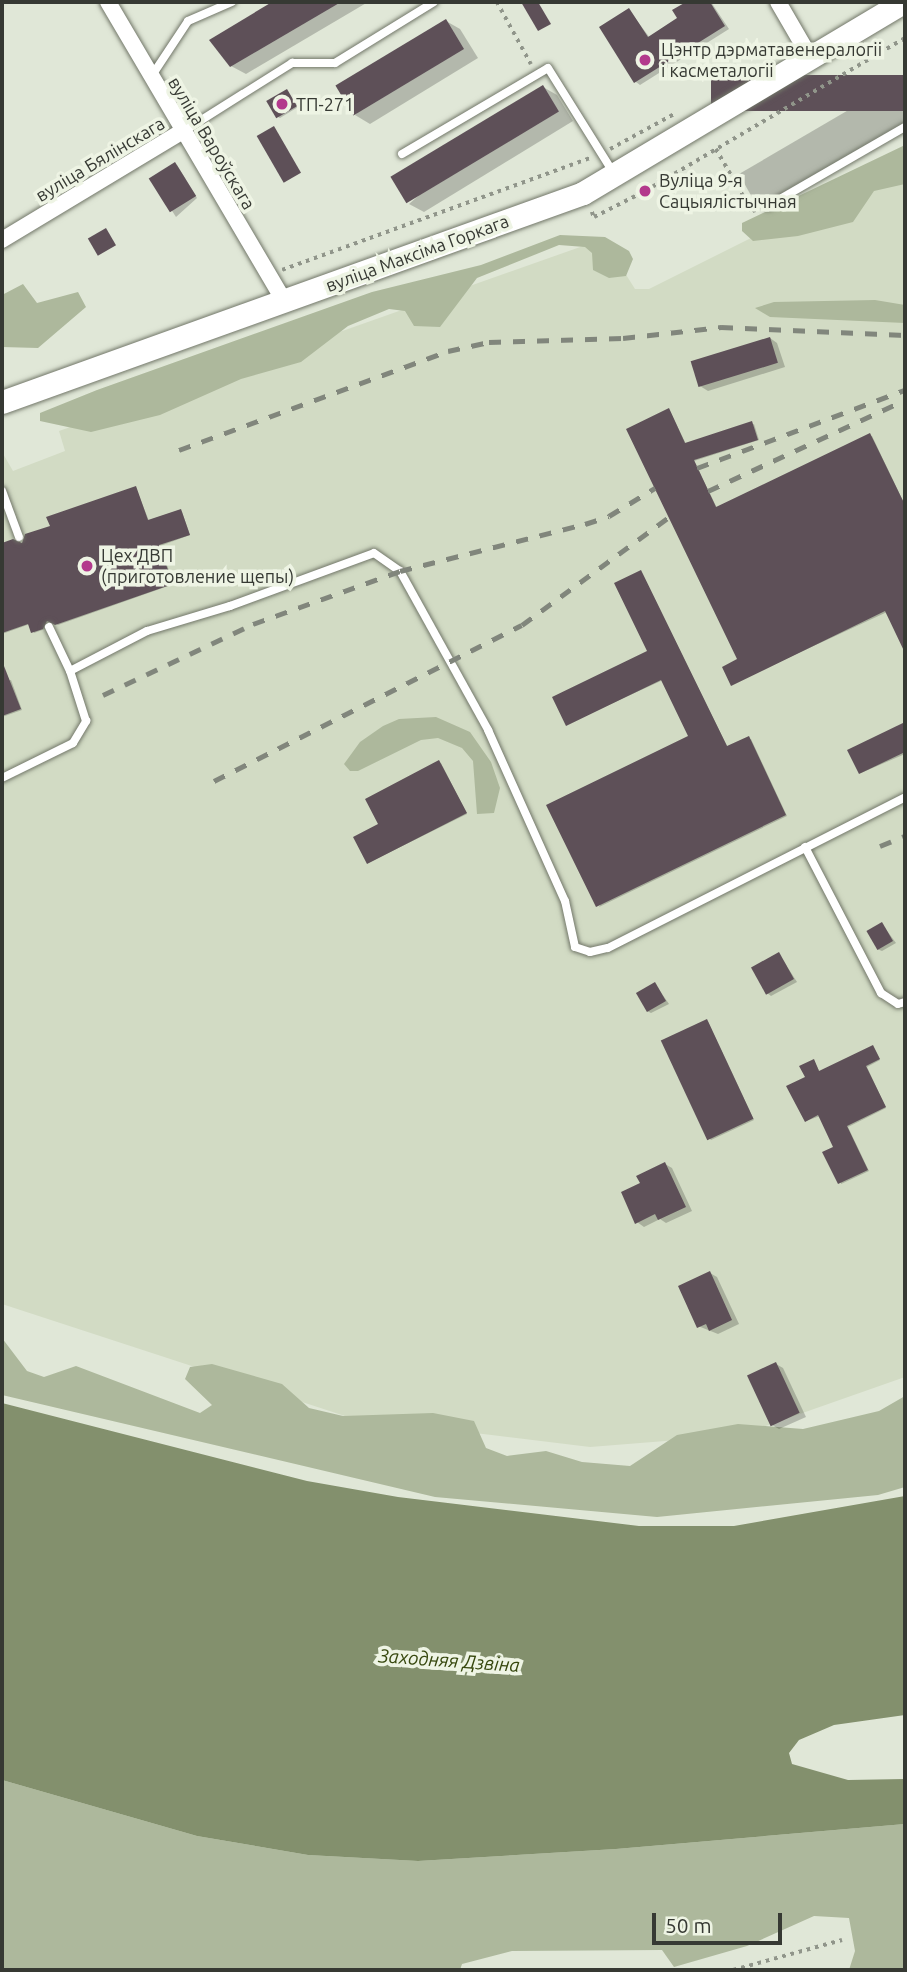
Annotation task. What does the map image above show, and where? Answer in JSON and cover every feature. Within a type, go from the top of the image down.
[{"type":"main road","name":"вуліца Максіма Горкага","points":[[2,402],[583,193],[904,2]]},
{"type":"main road","name":"вуліца Максіма Горкага","points":[[811,58],[905,9]]},
{"type":"street","name":"вуліца Вароўскага","points":[[108,2],[181,132],[285,302]]},
{"type":"street","points":[[778,2],[811,58]]},
{"type":"street","name":"вуліца Бялінскага","points":[[2,240],[181,132]]},
{"type":"lane","points":[[151,77],[188,21],[232,2]]},
{"type":"lane","points":[[181,132],[292,63],[335,63],[434,2]]},
{"type":"lane","points":[[402,154],[548,68],[615,174]]},
{"type":"lane","points":[[768,206],[905,127]]},
{"type":"lane","points":[[2,491],[4,505],[19,537]]},
{"type":"lane","points":[[70,671],[147,631],[230,606],[374,553],[400,571],[488,730],[565,901],[575,947],[590,952],[608,948],[905,797]]},
{"type":"lane","points":[[2,778],[73,743],[86,721],[70,671],[48,627]]},
{"type":"lane","points":[[805,847],[881,993],[898,1004],[905,1002]]},
{"type":"path","points":[[497,2],[537,75]]},
{"type":"path","points":[[592,212],[594,216],[615,206],[905,38]]},
{"type":"path","points":[[270,274],[603,153],[681,110]]},
{"type":"path","points":[[716,149],[752,211],[768,206]]},
{"type":"path","points":[[569,165],[572,172]]},
{"type":"path","points":[[733,1970],[842,1940]]},
{"type":"shaded area","points":[[905,145],[905,184],[874,191],[853,222],[798,236],[753,241],[742,231],[742,223]]},
{"type":"shaded area","points":[[905,161],[905,1377],[740,1435],[590,1447],[351,1418],[2,1304],[2,452],[13,471],[65,451],[59,431],[583,246],[608,246],[635,289],[649,289]]},
{"type":"shaded area","points":[[560,235],[605,237],[629,251],[633,259],[626,276],[609,278],[593,270],[592,253],[585,247],[559,245],[477,278],[440,327],[414,326],[405,311],[389,309],[348,326],[301,362],[241,379],[160,415],[91,432],[40,421],[40,413],[97,390],[372,292],[481,265]]},
{"type":"shaded area","points":[[23,284],[37,303],[78,292],[86,307],[38,348],[2,347],[2,295]]},
{"type":"shaded area","points":[[875,300],[905,305],[905,323],[770,317],[755,308],[774,302]]},
{"type":"shaded area","points":[[436,717],[470,732],[491,762],[500,788],[494,813],[477,814],[473,761],[462,748],[438,738],[421,740],[358,771],[350,771],[344,764],[360,742],[383,726],[399,719]]},
{"type":"shaded area","points":[[2,1338],[27,1371],[44,1377],[76,1366],[200,1413],[212,1405],[185,1379],[190,1367],[212,1364],[282,1384],[309,1408],[343,1416],[433,1413],[474,1421],[486,1448],[507,1456],[546,1451],[582,1462],[630,1466],[677,1435],[738,1424],[803,1429],[879,1411],[905,1396],[905,1487],[878,1495],[657,1517],[435,1497],[2,1395]]},
{"type":"shaded area","points":[[2,1780],[197,1836],[308,1855],[418,1861],[616,1849],[905,1824],[905,1970],[849,1970],[855,1951],[849,1918],[814,1916],[747,1946],[674,1967],[662,1950],[512,1951],[462,1964],[460,1970],[2,1970]]},
{"type":"water","name":"Заходняя Дзвіна","points":[[2,1403],[307,1481],[398,1497],[639,1526],[734,1526],[905,1496],[905,1715],[834,1725],[799,1740],[789,1753],[792,1764],[848,1780],[905,1779],[905,1824],[616,1849],[418,1861],[308,1855],[197,1836],[2,1780]]},
{"type":"building","points":[[272,2],[341,2],[230,67],[209,40]]},
{"type":"building","points":[[521,2],[538,2],[551,24],[538,31]]},
{"type":"building","name":"Цэнтр дэрматавенералогіі і касметалогіі","points":[[686,2],[710,2],[725,26],[634,83],[599,27],[629,8],[648,37],[677,18],[672,10]]},
{"type":"building","points":[[446,19],[464,49],[353,115],[335,85]]},
{"type":"building","points":[[711,75],[905,75],[905,111],[711,111]]},
{"type":"building","points":[[543,85],[559,112],[406,203],[390,177]]},
{"type":"building","name":"ТП-271","points":[[287,89],[297,106],[276,118],[266,101]]},
{"type":"building","points":[[274,126],[301,173],[284,183],[257,136]]},
{"type":"building","points":[[175,162],[196,196],[170,212],[149,178]]},
{"type":"building","points":[[106,228],[116,245],[98,256],[88,239]]},
{"type":"building","points":[[770,337],[778,363],[699,387],[691,361]]},
{"type":"building","points":[[669,408],[685,443],[752,421],[758,440],[694,460],[716,507],[870,433],[905,505],[905,653],[885,611],[731,686],[722,667],[737,659],[626,429]]},
{"type":"building","name":"Цех ДВП (приготовление щепы)","points":[[136,486],[148,520],[181,509],[190,535],[159,545],[173,584],[55,625],[47,621],[43,629],[31,633],[28,624],[2,633],[2,543],[13,539],[22,543],[25,534],[50,526],[46,517]]},
{"type":"building","points":[[641,570],[727,746],[749,736],[786,815],[596,907],[546,805],[688,736],[661,680],[566,726],[552,697],[647,651],[614,583]]},
{"type":"building","points":[[2,661],[21,709],[2,716]]},
{"type":"building","points":[[905,722],[905,752],[859,774],[847,750]]},
{"type":"building","points":[[439,760],[467,813],[367,864],[353,837],[378,824],[365,799]]},
{"type":"building","points":[[882,922],[893,941],[877,950],[866,931]]},
{"type":"building","points":[[779,952],[794,979],[766,995],[751,968]]},
{"type":"building","points":[[655,982],[666,1001],[647,1012],[636,993]]},
{"type":"building","points":[[707,1019],[753,1119],[707,1140],[661,1041]]},
{"type":"building","points":[[873,1045],[880,1059],[866,1066],[886,1107],[847,1126],[868,1170],[838,1184],[822,1152],[833,1147],[818,1115],[805,1122],[786,1086],[805,1077],[799,1066],[814,1059],[819,1071]]},
{"type":"building","points":[[665,1162],[686,1207],[658,1220],[655,1214],[635,1224],[621,1192],[640,1183],[636,1176]]},
{"type":"building","points":[[710,1271],[732,1320],[709,1331],[706,1324],[697,1328],[678,1286]]},
{"type":"building","points":[[776,1362],[800,1413],[771,1426],[747,1376]]},
{"type":"railway","points":[[179,450],[448,351],[489,342],[623,338],[721,327],[905,335]]},
{"type":"railway","points":[[697,468],[905,390]]},
{"type":"railway","points":[[708,491],[905,400]]},
{"type":"railway","points":[[103,695],[253,624],[400,571],[609,516],[655,488]]},
{"type":"railway","points":[[214,781],[522,625],[669,517]]},
{"type":"railway","points":[[880,846],[905,836]]},
{"type":"place","name":"Цэнтр дэрматавенералогіі і касметалогіі","points":[[645,60]]},
{"type":"place","name":"ТП-271","points":[[282,104]]},
{"type":"place","name":"Вуліца 9-я Сацыялістычная","points":[[645,191]]},
{"type":"place","name":"Цех ДВП (приготовление щепы)","points":[[87,566]]}]
